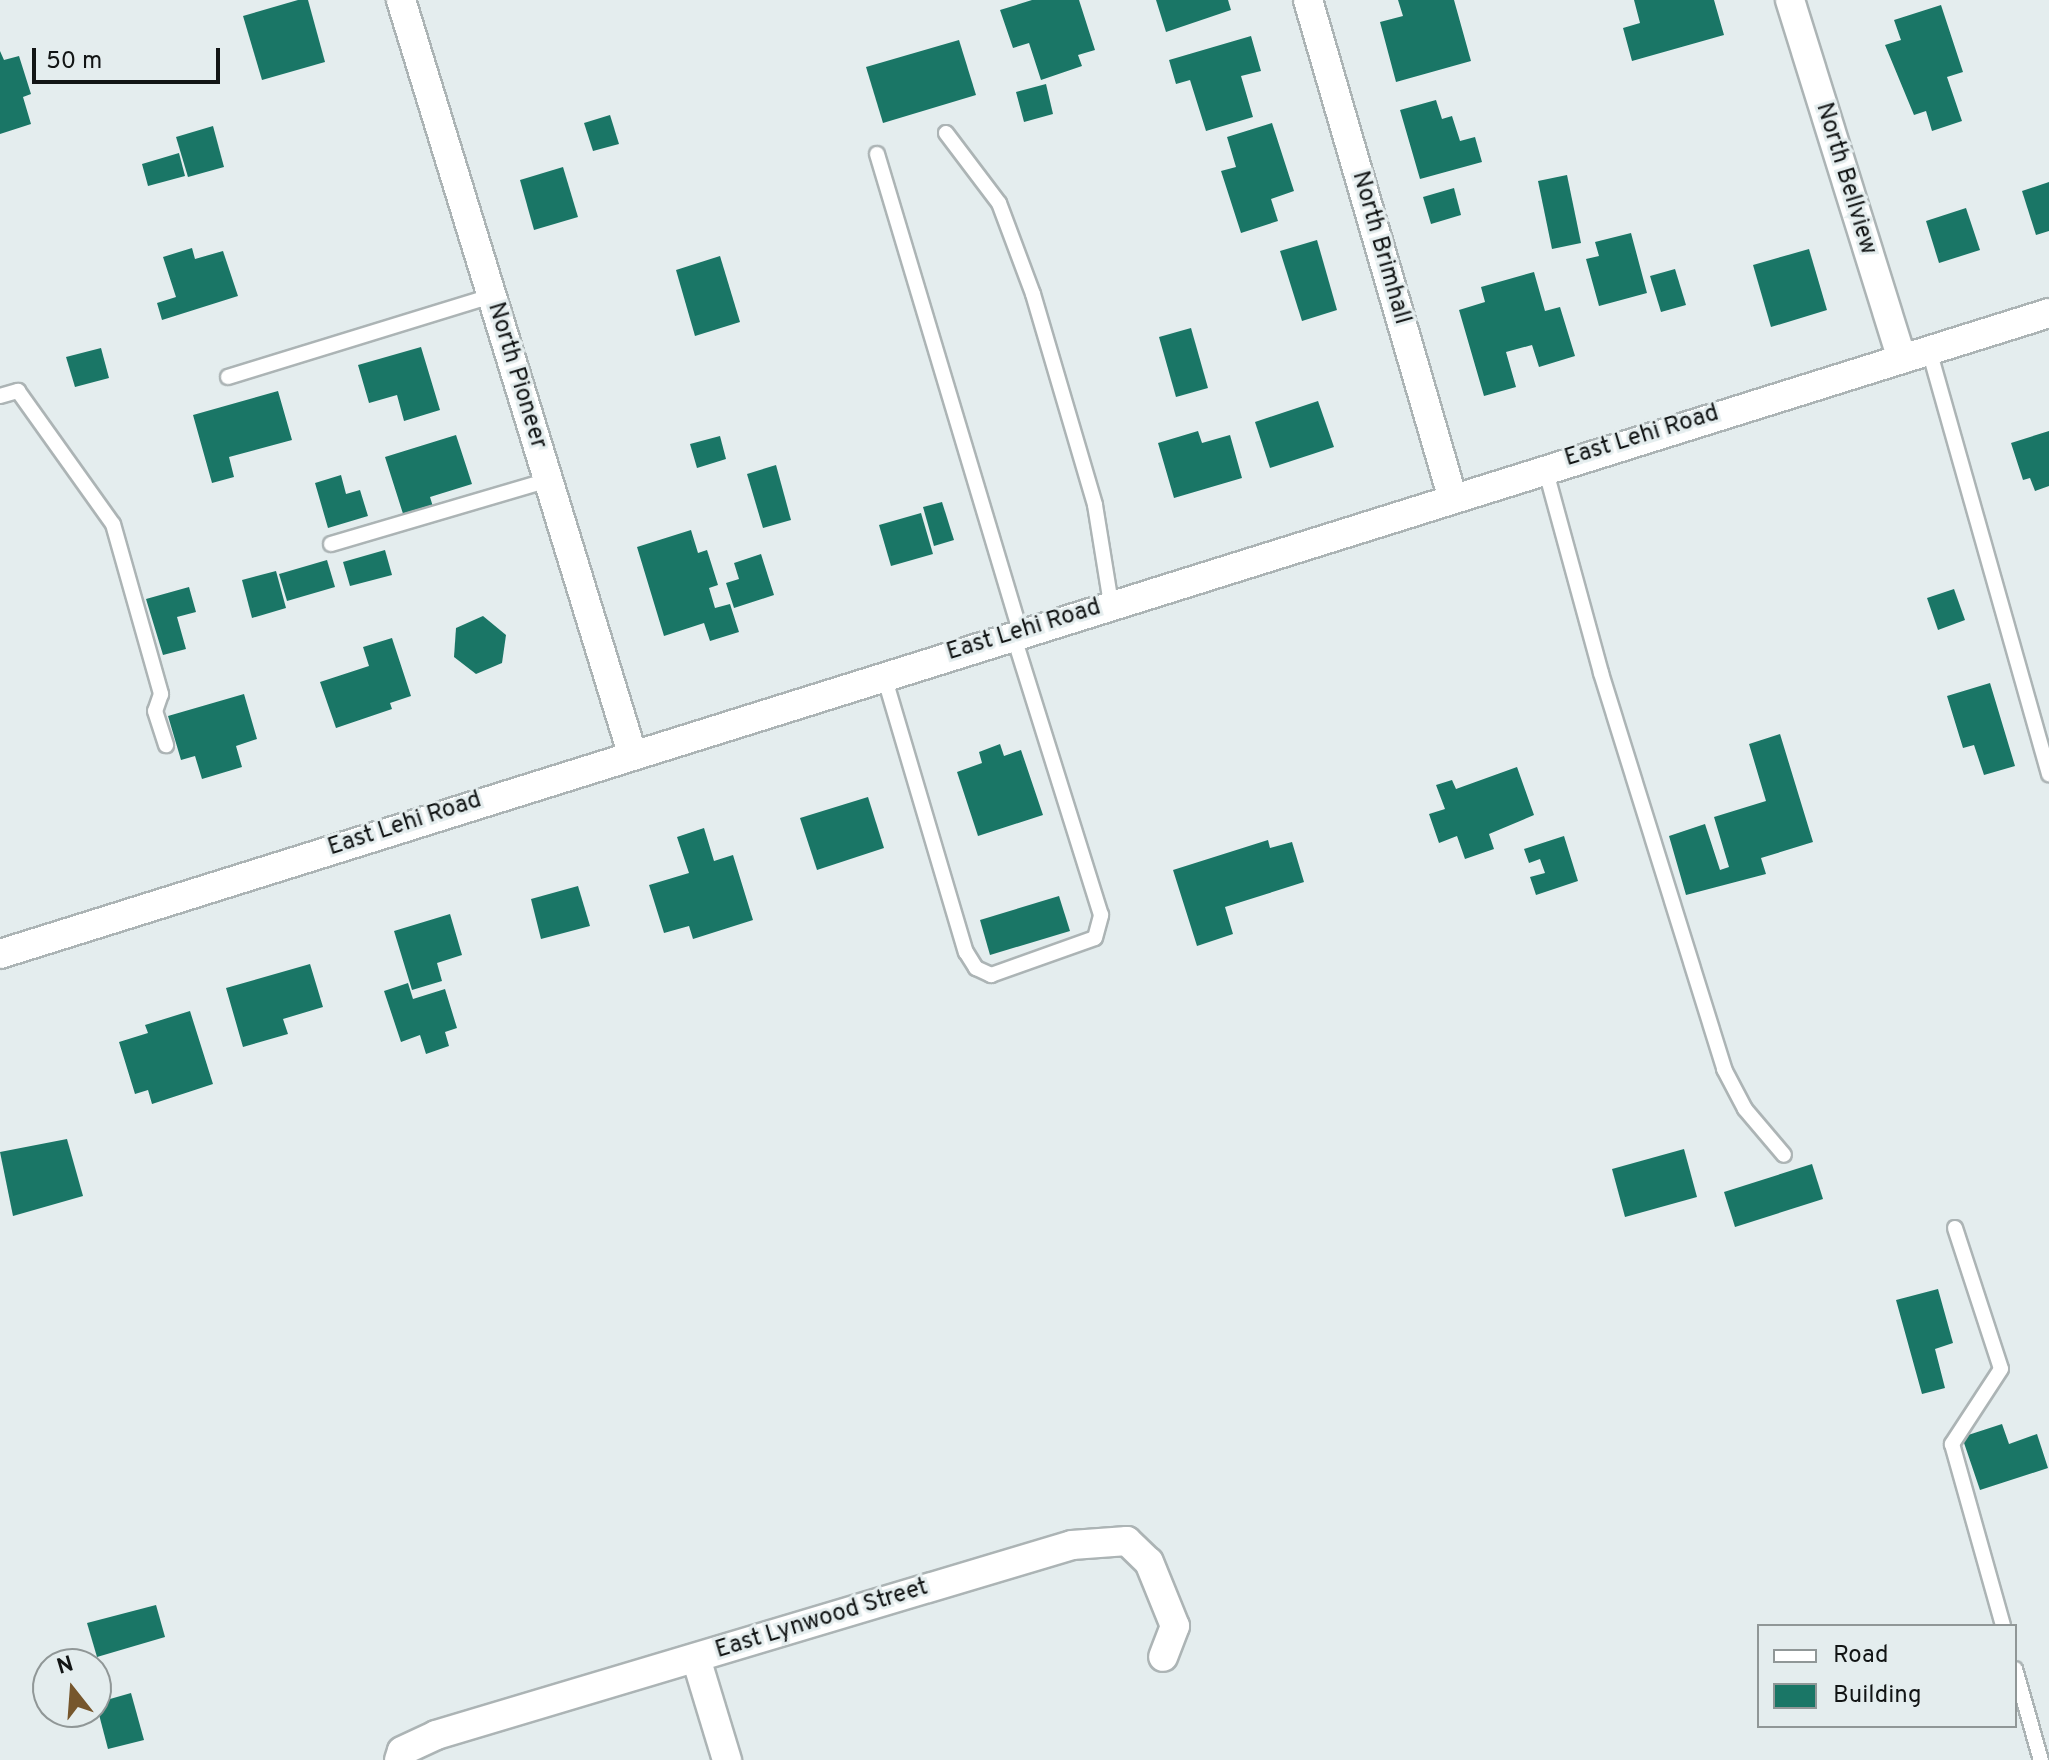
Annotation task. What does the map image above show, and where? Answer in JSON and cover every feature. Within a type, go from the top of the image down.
[{"type":"street","name":"North Pioneer","points":[[401,0],[632,753]]},
{"type":"street","name":"North Brimhall","points":[[1308,0],[1452,496]]},
{"type":"street","name":"North Bellview","points":[[1790,0],[1901,357]]},
{"type":"street","name":"East Lehi Road","points":[[0,954],[1452,496],[2049,313]]},
{"type":"street","name":"East Lynwood Street","points":[[399,1760],[402,1751],[436,1735],[1072,1545],[1127,1541],[1149,1562],[1175,1626],[1163,1657]]},
{"type":"street","points":[[696,1658],[727,1760]]},
{"type":"lane","points":[[946,133],[999,203],[1033,294],[1095,505],[1111,604]]},
{"type":"lane","points":[[877,154],[1101,915],[1095,938],[991,975],[976,968],[966,952],[884,674]]},
{"type":"lane","points":[[228,377],[492,296]]},
{"type":"lane","points":[[1929,350],[2049,774]]},
{"type":"lane","points":[[0,396],[18,391],[113,524],[161,694],[155,711],[166,745]]},
{"type":"lane","points":[[1545,467],[1601,673],[1724,1069],[1745,1109],[1784,1155]]},
{"type":"lane","points":[[331,544],[548,480]]},
{"type":"lane","points":[[1955,1228],[2001,1369],[1952,1444],[2002,1624]]},
{"type":"lane","points":[[2017,1676],[2041,1760]]},
{"type":"building","points":[[308,0],[325,62],[262,80],[243,16]]},
{"type":"building","points":[[1032,0],[1079,0],[1095,50],[1078,55],[1082,66],[1041,80],[1029,43],[1013,48],[1000,10]]},
{"type":"building","points":[[1156,0],[1228,0],[1231,10],[1166,32]]},
{"type":"building","points":[[1398,0],[1454,0],[1471,61],[1396,82],[1380,22],[1403,16]]},
{"type":"building","points":[[1634,0],[1714,0],[1724,35],[1632,61],[1623,28],[1640,23]]},
{"type":"building","points":[[1941,5],[1963,72],[1947,77],[1962,121],[1932,131],[1926,111],[1914,115],[1885,45],[1901,40],[1894,20]]},
{"type":"building","points":[[1251,36],[1261,71],[1241,76],[1253,117],[1206,131],[1190,80],[1176,84],[1169,60]]},
{"type":"building","points":[[959,40],[976,95],[883,123],[866,67]]},
{"type":"building","points":[[0,51],[4,60],[19,56],[31,94],[23,97],[31,124],[0,134]]},
{"type":"building","points":[[1046,84],[1053,114],[1024,122],[1016,92]]},
{"type":"building","points":[[1436,100],[1442,119],[1452,116],[1460,141],[1475,137],[1482,162],[1420,179],[1400,110]]},
{"type":"building","points":[[610,115],[619,144],[593,151],[584,123]]},
{"type":"building","points":[[1272,123],[1294,191],[1271,199],[1278,221],[1241,233],[1221,171],[1236,167],[1227,137]]},
{"type":"building","points":[[213,126],[224,167],[188,177],[176,137]]},
{"type":"building","points":[[179,153],[185,176],[148,186],[142,164]]},
{"type":"building","points":[[563,167],[578,217],[534,230],[520,180]]},
{"type":"building","points":[[1567,175],[1581,243],[1552,249],[1538,181]]},
{"type":"building","points":[[2049,182],[2049,231],[2036,235],[2022,191]]},
{"type":"building","points":[[1454,188],[1461,215],[1431,224],[1423,197]]},
{"type":"building","points":[[1966,208],[1980,250],[1939,263],[1926,221]]},
{"type":"building","points":[[1631,233],[1647,293],[1599,306],[1586,259],[1599,256],[1595,242]]},
{"type":"building","points":[[1317,240],[1337,310],[1302,321],[1280,251]]},
{"type":"building","points":[[192,248],[195,259],[223,251],[238,296],[162,320],[157,303],[176,297],[163,257]]},
{"type":"building","points":[[1809,249],[1827,310],[1771,327],[1753,265]]},
{"type":"building","points":[[720,256],[740,322],[695,336],[676,270]]},
{"type":"building","points":[[1675,269],[1686,305],[1661,312],[1650,276]]},
{"type":"building","points":[[1534,272],[1545,311],[1560,307],[1575,356],[1539,367],[1532,345],[1506,352],[1516,387],[1484,396],[1459,310],[1485,302],[1481,287]]},
{"type":"building","points":[[1191,328],[1208,388],[1176,397],[1159,337]]},
{"type":"building","points":[[421,347],[440,410],[404,421],[397,395],[369,403],[358,365]]},
{"type":"building","points":[[101,348],[109,378],[75,387],[66,357]]},
{"type":"building","points":[[278,391],[292,440],[229,457],[234,477],[212,483],[193,415]]},
{"type":"building","points":[[1318,401],[1334,447],[1270,468],[1255,422]]},
{"type":"building","points":[[1198,431],[1202,443],[1230,435],[1242,478],[1174,498],[1158,443]]},
{"type":"building","points":[[2049,431],[2049,486],[2035,491],[2030,478],[2023,480],[2011,443]]},
{"type":"building","points":[[456,435],[472,484],[430,497],[434,510],[405,520],[385,457]]},
{"type":"building","points":[[720,436],[726,459],[697,468],[690,444]]},
{"type":"building","points":[[776,465],[791,520],[763,528],[747,474]]},
{"type":"building","points":[[341,475],[346,494],[360,490],[368,516],[328,528],[315,483]]},
{"type":"building","points":[[942,502],[954,540],[934,546],[923,507]]},
{"type":"building","points":[[921,513],[933,554],[891,566],[879,525]]},
{"type":"building","points":[[691,530],[698,553],[707,550],[718,585],[709,588],[715,608],[730,604],[739,632],[710,641],[704,623],[664,636],[637,547]]},
{"type":"building","points":[[385,550],[392,575],[350,586],[343,562]]},
{"type":"building","points":[[761,554],[774,595],[734,608],[726,583],[739,579],[734,563]]},
{"type":"building","points":[[327,560],[335,587],[287,601],[279,574]]},
{"type":"building","points":[[276,571],[286,608],[252,618],[242,580]]},
{"type":"building","points":[[189,587],[196,612],[177,617],[186,649],[163,655],[146,599]]},
{"type":"building","points":[[1954,589],[1965,620],[1938,630],[1927,598]]},
{"type":"building","points":[[483,616],[506,635],[502,663],[476,674],[454,657],[456,628]]},
{"type":"building","points":[[392,638],[411,696],[390,703],[392,709],[336,728],[320,682],[369,666],[363,647]]},
{"type":"building","points":[[1990,683],[2015,766],[1984,775],[1974,745],[1963,748],[1947,696]]},
{"type":"building","points":[[244,694],[257,739],[236,746],[242,767],[202,779],[195,756],[181,760],[168,716]]},
{"type":"building","points":[[1780,734],[1813,842],[1761,858],[1766,874],[1686,895],[1669,836],[1705,824],[1720,870],[1729,867],[1714,817],[1766,801],[1749,744]]},
{"type":"building","points":[[1000,744],[1004,756],[1021,750],[1043,815],[978,836],[957,772],[982,763],[979,752]]},
{"type":"building","points":[[1517,767],[1534,815],[1489,834],[1494,849],[1465,859],[1457,836],[1439,843],[1429,814],[1445,809],[1436,785],[1452,780],[1456,789]]},
{"type":"building","points":[[868,797],[884,848],[817,870],[800,818]]},
{"type":"building","points":[[704,828],[714,861],[733,855],[753,920],[693,939],[689,926],[664,933],[649,885],[689,873],[677,837]]},
{"type":"building","points":[[1564,836],[1578,881],[1536,895],[1530,877],[1545,873],[1540,859],[1529,863],[1524,849]]},
{"type":"building","points":[[1268,840],[1270,848],[1292,842],[1304,882],[1225,907],[1233,934],[1197,946],[1173,870]]},
{"type":"building","points":[[578,886],[590,926],[541,939],[531,899]]},
{"type":"building","points":[[1059,896],[1070,931],[990,955],[980,920]]},
{"type":"building","points":[[450,914],[462,955],[437,963],[442,981],[412,990],[394,931]]},
{"type":"building","points":[[310,964],[323,1007],[283,1019],[288,1034],[243,1047],[226,988]]},
{"type":"building","points":[[408,983],[413,999],[445,989],[457,1028],[445,1032],[449,1046],[426,1054],[420,1035],[401,1042],[384,991]]},
{"type":"building","points":[[190,1011],[213,1084],[152,1104],[148,1090],[135,1094],[119,1042],[148,1033],[145,1025]]},
{"type":"building","points":[[67,1139],[83,1196],[13,1216],[0,1152]]},
{"type":"building","points":[[1684,1149],[1697,1197],[1625,1217],[1612,1169]]},
{"type":"building","points":[[1812,1164],[1823,1199],[1735,1227],[1724,1192]]},
{"type":"building","points":[[1938,1289],[1953,1343],[1935,1349],[1945,1388],[1922,1394],[1896,1300]]},
{"type":"building","points":[[2002,1424],[2009,1444],[2037,1434],[2048,1468],[1980,1490],[1962,1437]]},
{"type":"building","points":[[156,1605],[165,1637],[112,1653],[112,1648],[94,1648],[87,1623]]},
{"type":"building","points":[[131,1693],[144,1740],[108,1749],[103,1728],[112,1728],[112,1698]]}]
